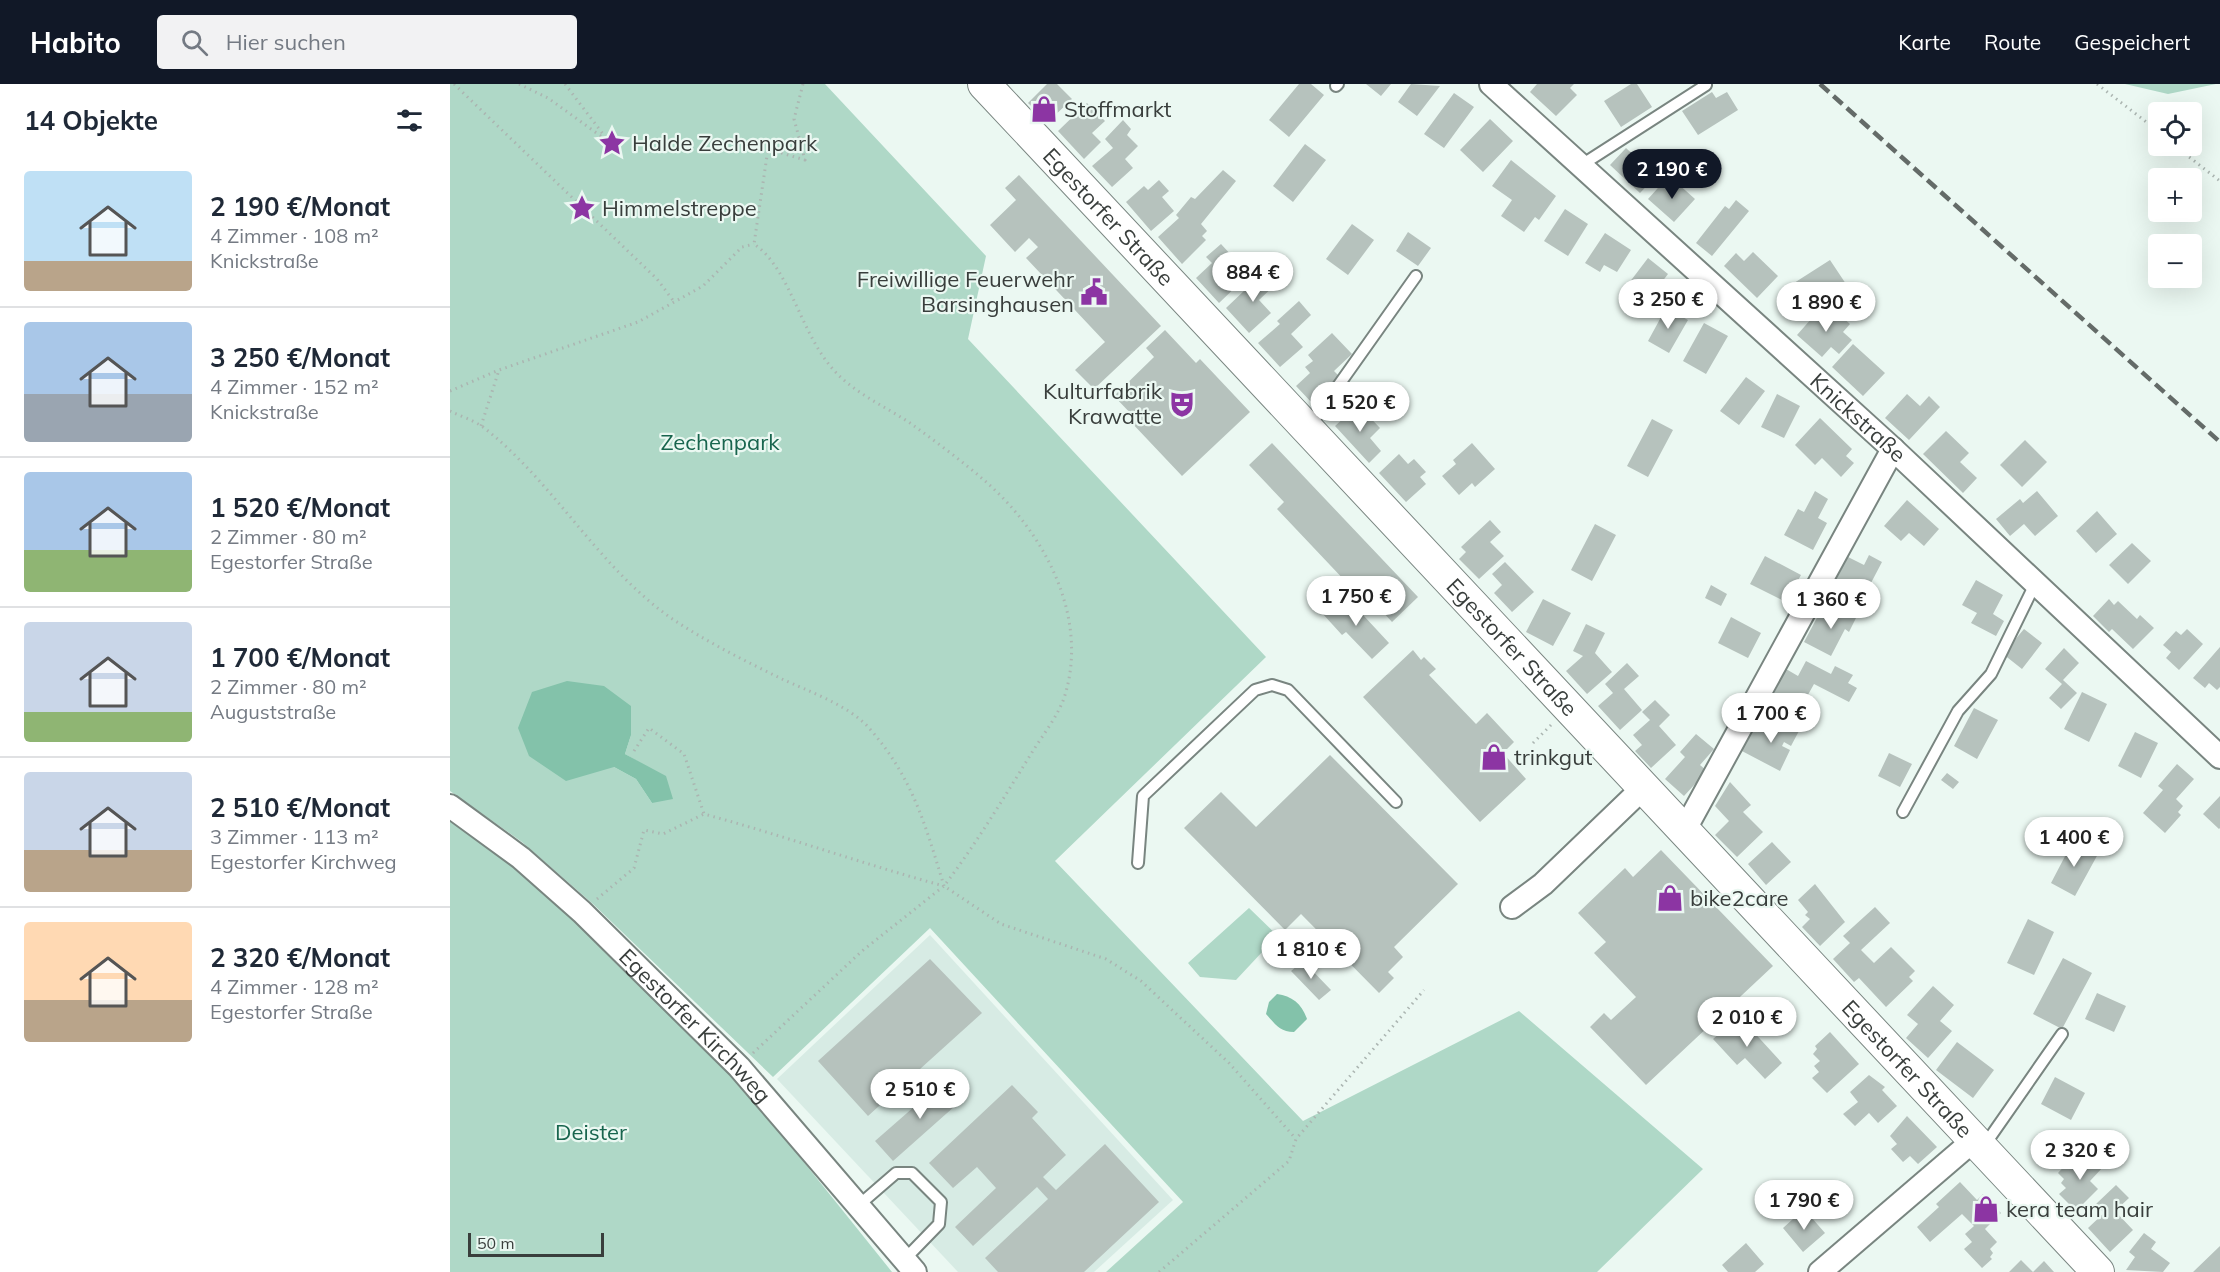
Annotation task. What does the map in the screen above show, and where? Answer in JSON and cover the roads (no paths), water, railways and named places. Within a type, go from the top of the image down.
[{"type":"main road","name":"Egestorfer Straße","points":[[984,84],[2098,1272]]},
{"type":"street","name":"Knickstraße","points":[[1491,84],[1893,449],[2220,758]]},
{"type":"street","points":[[1684,831],[1893,449]]},
{"type":"street","points":[[1512,907],[1543,884],[1644,787]]},
{"type":"street","name":"Egestorfer Kirchweg","points":[[450,806],[521,858],[582,912],[739,1067],[910,1266]]},
{"type":"street","points":[[1820,1272],[1978,1144]]},
{"type":"lane","points":[[1580,166],[1706,85]]},
{"type":"lane","points":[[1307,429],[1416,276]]},
{"type":"lane","points":[[1903,812],[1958,711],[1991,674],[2035,584]]},
{"type":"lane","points":[[1138,863],[1143,796],[1255,690],[1272,685],[1288,690],[1396,802]]},
{"type":"lane","points":[[1978,1144],[2062,1034]]},
{"type":"lane","points":[[859,1205],[896,1173],[912,1173],[941,1202],[939,1224],[910,1266]]},
{"type":"railway","points":[[1820,84],[2220,442]]},
{"type":"place","name":"Stoffmarkt","points":[[1044,109]]},
{"type":"place","name":"Halde Zechenpark","points":[[612,143]]},
{"type":"place","name":"Himmelstreppe","points":[[582,208]]},
{"type":"place","name":"Freiwillige Feuerwehr Barsinghausen","points":[[1094,292]]},
{"type":"place","name":"Kulturfabrik Krawatte","points":[[1182,404]]},
{"type":"place","name":"trinkgut","points":[[1494,757]]},
{"type":"place","name":"bike2care","points":[[1670,898]]},
{"type":"place","name":"kera team hair","points":[[1986,1209]]},
{"type":"park label","name":"Zechenpark","points":[[720,442]]},
{"type":"park label","name":"Deister","points":[[591,1132]]}]
